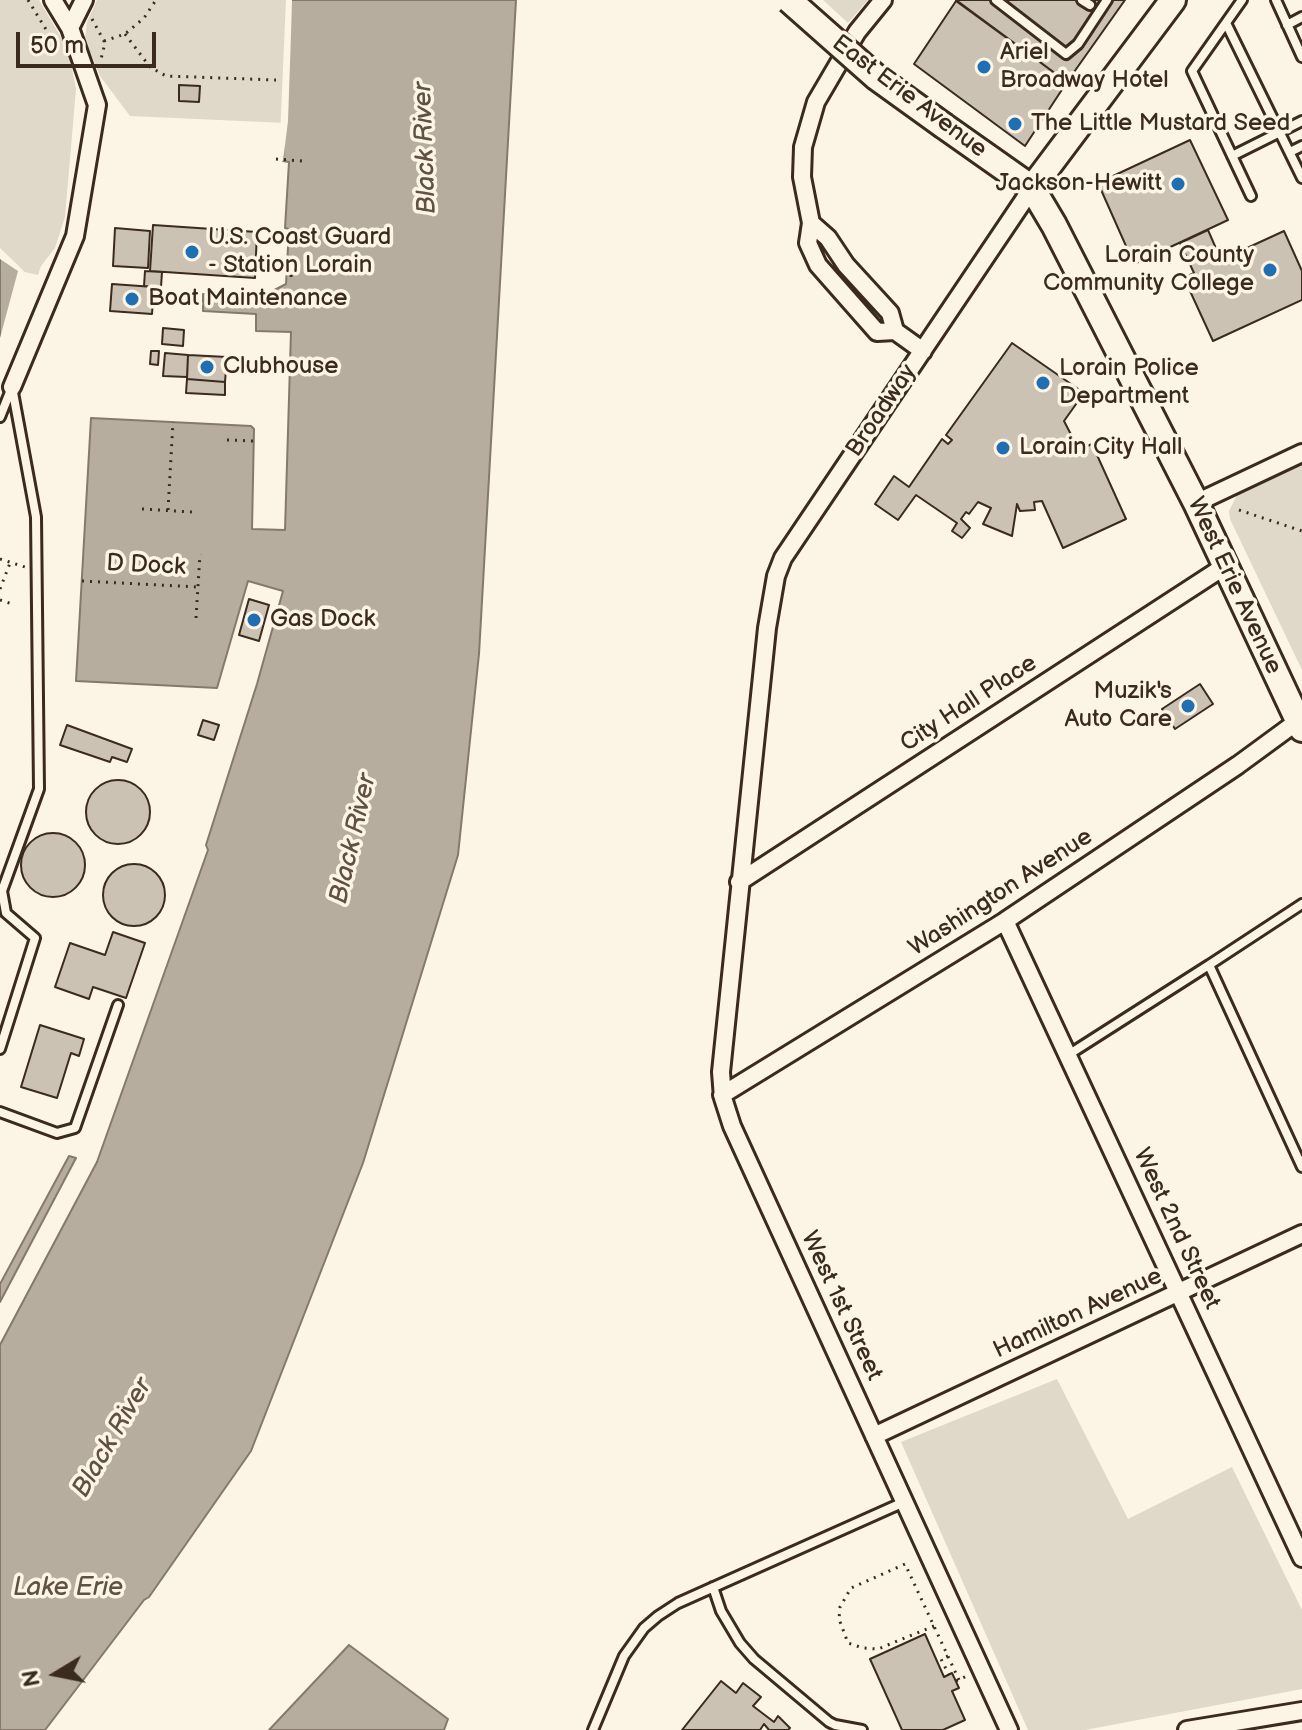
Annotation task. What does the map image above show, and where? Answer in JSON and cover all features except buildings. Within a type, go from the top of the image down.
[{"type":"main road","name":"East Erie Avenue","points":[[789,0],[876,77],[1032,188]]},
{"type":"main road","name":"Broadway","points":[[1032,188],[1173,0]]},
{"type":"main road","name":"West Erie Avenue","points":[[1032,188],[1196,503],[1300,725]]},
{"type":"street","points":[[12,387],[75,236],[97,105],[70,28],[53,0]]},
{"type":"street","points":[[883,0],[857,32],[822,90],[811,116],[803,147],[802,168],[811,223],[808,243],[818,265],[877,332],[895,331],[923,351]]},
{"type":"street","points":[[70,28],[86,8]]},
{"type":"street","name":"Broadway","points":[[739,882],[767,628],[776,576],[783,558],[1032,188]]},
{"type":"street","points":[[1196,503],[1302,453]]},
{"type":"street","name":"City Hall Place","points":[[739,882],[1225,566]]},
{"type":"street","name":"Washington Avenue","points":[[722,1095],[1005,921],[1300,725]]},
{"type":"street","name":"West 1st Street","points":[[739,882],[722,1045],[722,1095],[732,1126],[1009,1730]]},
{"type":"street","name":"West 2nd Street","points":[[1005,921],[1302,1558]]},
{"type":"street","name":"Hamilton Avenue","points":[[874,1436],[1302,1234]]},
{"type":"street","points":[[1187,1730],[1276,1722],[1302,1711]]},
{"type":"lane","points":[[996,0],[1066,54],[1078,44],[1107,0]]},
{"type":"lane","points":[[1242,0],[1192,71],[1251,196]]},
{"type":"lane","points":[[1276,0],[1302,57]]},
{"type":"lane","points":[[1287,25],[1302,17]]},
{"type":"lane","points":[[1226,23],[1302,178]]},
{"type":"lane","points":[[1232,156],[1302,121]]},
{"type":"lane","points":[[1290,152],[1302,146]]},
{"type":"lane","points":[[0,417],[12,387]]},
{"type":"lane","points":[[0,1049],[35,938],[6,913],[2,891],[39,789],[36,517],[12,387]]},
{"type":"lane","points":[[1068,1055],[1302,904]]},
{"type":"lane","points":[[1209,965],[1302,1167]]},
{"type":"lane","points":[[0,1112],[57,1133],[75,1128],[118,1005]]},
{"type":"lane","points":[[593,1730],[624,1656],[644,1628],[678,1603],[904,1502]]},
{"type":"lane","points":[[713,1587],[721,1611],[740,1643],[754,1659],[829,1722],[862,1730]]},
{"type":"path","points":[[28,0],[47,31],[48,50]]},
{"type":"path","points":[[104,41],[125,34],[144,18],[156,0]]},
{"type":"path","points":[[86,8],[104,41],[101,60]]},
{"type":"path","points":[[125,34],[150,67],[166,76],[276,80]]},
{"type":"path","points":[[276,159],[302,161]]},
{"type":"path","points":[[291,277],[292,259]]},
{"type":"path","points":[[168,510],[173,422]]},
{"type":"path","points":[[227,440],[254,441]]},
{"type":"path","points":[[142,509],[192,512]]},
{"type":"path","points":[[1239,510],[1302,531]]},
{"type":"path","points":[[196,618],[200,554]]},
{"type":"path","points":[[0,559],[36,571]]},
{"type":"path","points":[[0,589],[10,562]]},
{"type":"path","name":"D Dock","points":[[82,581],[198,587]]},
{"type":"path","points":[[0,600],[12,604]]},
{"type":"path","points":[[934,1626],[878,1649],[863,1648],[848,1643],[841,1627],[840,1607],[851,1588],[905,1564],[934,1626],[948,1656],[958,1681],[967,1676]]},
{"type":"path","points":[[948,1656],[941,1659],[949,1675]]},
{"type":"shaded area","points":[[0,0],[39,0],[68,49],[76,89],[65,217],[55,248],[38,275],[20,271],[0,252]]},
{"type":"shaded area","points":[[97,0],[290,0],[286,123],[130,116],[100,76],[85,39],[87,22]]},
{"type":"shaded area","points":[[823,0],[868,0],[848,23]]},
{"type":"shaded area","points":[[1302,463],[1302,670],[1230,519],[1229,511],[1237,495]]},
{"type":"shaded area","points":[[1057,1379],[1128,1519],[1232,1467],[1302,1610],[1302,1689],[1085,1730],[1028,1730],[901,1442]]},
{"type":"water","points":[[290,0],[516,0],[479,654],[458,855],[363,1163],[251,1451],[149,1597],[45,1730],[0,1730],[0,1345],[97,1162],[208,850],[206,845],[283,591],[248,581],[217,688],[76,681],[91,418],[251,426],[254,429],[252,529],[285,530],[291,332],[256,331],[256,314],[203,311],[203,294],[259,298],[286,284],[289,162],[283,161]]},
{"type":"water","points":[[0,252],[20,271],[0,353]]},
{"type":"water","points":[[69,1156],[76,1158],[0,1302],[0,1284]]},
{"type":"water","points":[[349,1645],[448,1719],[444,1730],[269,1730]]},
{"type":"pier","points":[[286,0],[292,0],[288,121],[283,161],[279,160]]},
{"type":"pier","points":[[0,248],[24,271],[21,302],[4,354],[0,357],[0,338],[18,271],[0,259]]},
{"type":"place","name":"Ariel Broadway Hotel","points":[[984,67]]},
{"type":"place","name":"The Little Mustard Seed","points":[[1015,124]]},
{"type":"place","name":"Jackson-Hewitt","points":[[1178,184]]},
{"type":"place","name":"U.S. Coast Guard - Station Lorain","points":[[192,252]]},
{"type":"place","name":"Lorain County Community College","points":[[1270,270]]},
{"type":"place","name":"Boat Maintenance","points":[[132,299]]},
{"type":"place","name":"Clubhouse","points":[[207,367]]},
{"type":"place","name":"Lorain Police Department","points":[[1043,383]]},
{"type":"place","name":"Lorain City Hall","points":[[1003,448]]},
{"type":"place","name":"Gas Dock","points":[[254,620]]},
{"type":"place","name":"Muzik's Auto Care","points":[[1188,706]]},
{"type":"water label","name":"Black River","points":[[426,148]]},
{"type":"water label","name":"Black River","points":[[354,839]]},
{"type":"water label","name":"Black River","points":[[113,1438]]},
{"type":"water label","name":"Lake Erie","points":[[68,1588]]}]
